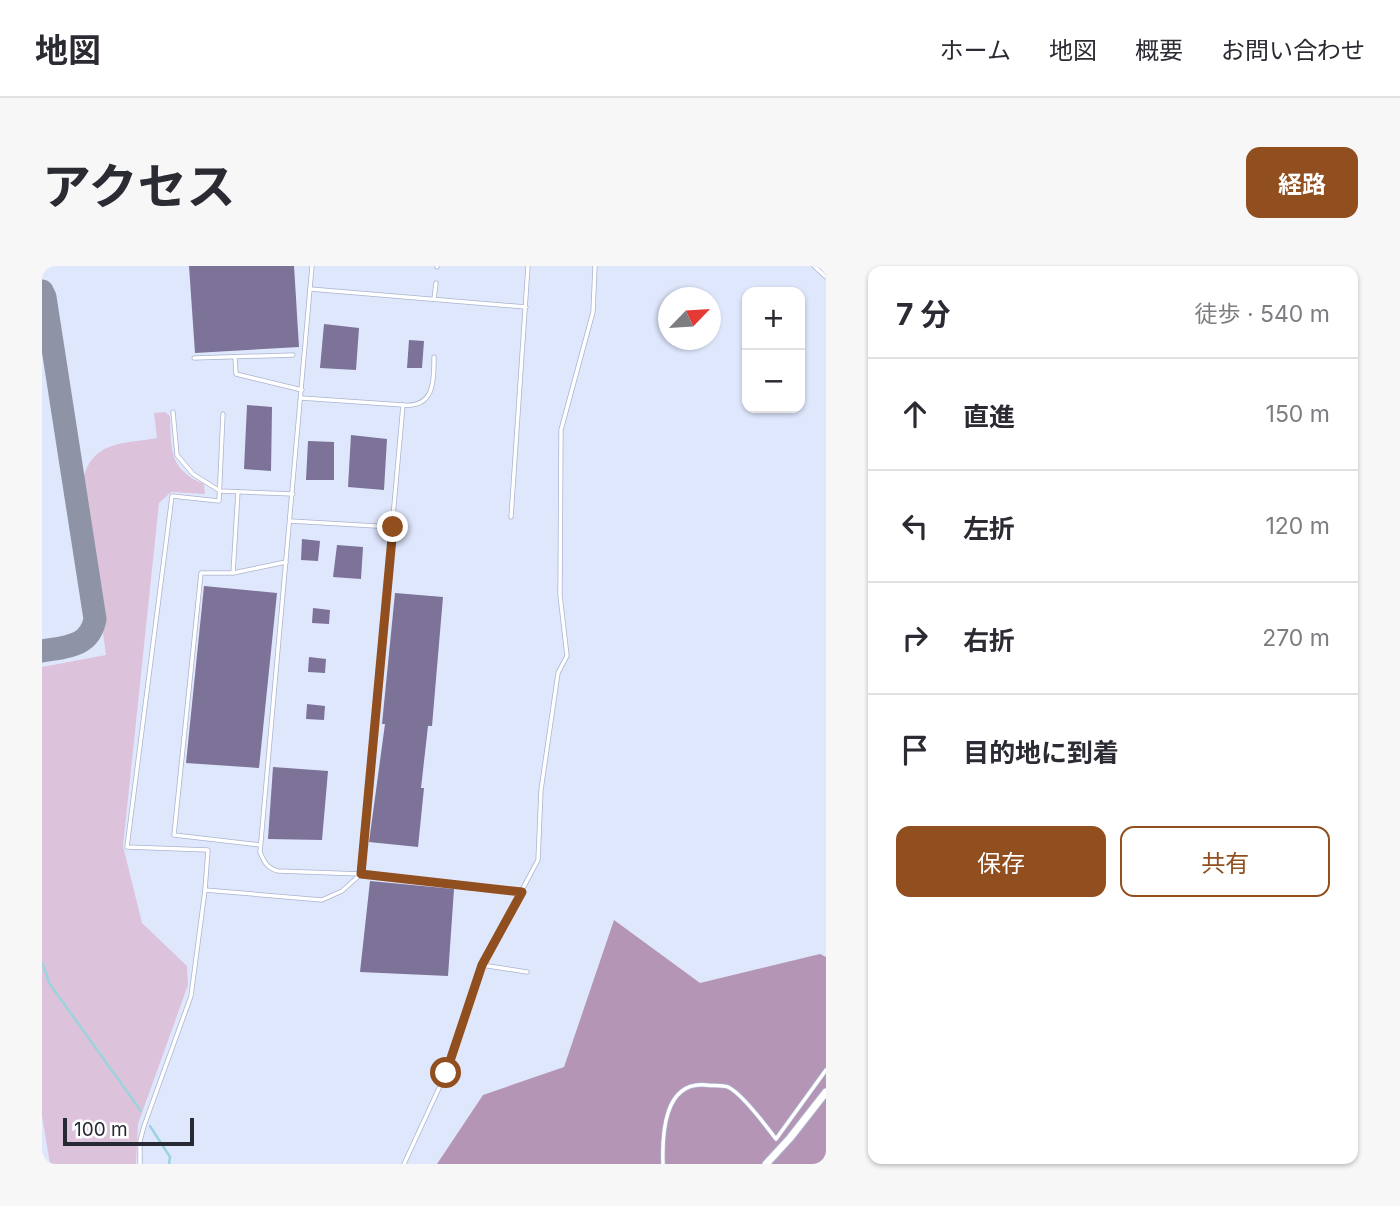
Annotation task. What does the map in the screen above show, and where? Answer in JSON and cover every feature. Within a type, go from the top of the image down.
[{"type":"street","points":[[766,1164],[826,1092]]},
{"type":"lane","points":[[312,266],[260,845],[262,858],[270,869],[361,874],[522,892]]},
{"type":"lane","points":[[511,517],[528,266]]},
{"type":"lane","points":[[404,1164],[446,1073],[482,965],[538,860],[541,790],[558,673],[567,656],[560,595],[561,430],[593,312],[595,266]]},
{"type":"lane","points":[[814,266],[826,277]]},
{"type":"lane","points":[[434,299],[436,283]]},
{"type":"lane","points":[[310,289],[526,307]]},
{"type":"lane","points":[[194,358],[293,355]]},
{"type":"lane","points":[[235,357],[236,374],[302,390]]},
{"type":"lane","points":[[301,398],[412,406],[428,397],[432,388],[434,357]]},
{"type":"lane","points":[[205,890],[322,900],[342,891],[361,874],[403,405]]},
{"type":"lane","points":[[173,412],[177,455],[194,474],[219,491],[293,494]]},
{"type":"lane","points":[[139,1164],[144,1126],[191,996],[208,850],[127,847],[172,496],[219,501],[223,414]]},
{"type":"lane","points":[[233,573],[238,492]]},
{"type":"lane","points":[[290,521],[393,527]]},
{"type":"lane","points":[[260,845],[174,835],[201,573],[233,573],[286,562]]},
{"type":"lane","points":[[482,965],[527,972]]},
{"type":"lane","points":[[663,1164],[662,1132],[672,1102],[685,1087],[698,1084],[728,1087],[758,1116],[776,1139],[826,1070]]},
{"type":"shaded area","points":[[165,412],[170,416],[174,457],[184,472],[204,484],[205,494],[171,492],[159,503],[123,846],[142,923],[187,966],[188,985],[138,1124],[136,1164],[50,1164],[42,1116],[42,667],[106,655],[83,479],[88,466],[102,450],[122,443],[157,438],[154,413]]},
{"type":"shaded area","points":[[614,920],[700,983],[820,954],[826,957],[826,1164],[437,1164],[483,1095],[564,1067]]},
{"type":"building","points":[[189,266],[294,266],[299,347],[195,353]]},
{"type":"building","points":[[324,324],[359,328],[356,370],[320,368]]},
{"type":"building","points":[[409,340],[424,341],[422,368],[407,368]]},
{"type":"building","points":[[247,405],[272,407],[271,471],[244,469]]},
{"type":"building","points":[[351,435],[387,439],[384,490],[348,487]]},
{"type":"building","points":[[308,441],[334,442],[334,480],[306,480]]},
{"type":"building","points":[[302,539],[320,541],[318,561],[301,560]]},
{"type":"building","points":[[337,545],[363,547],[361,579],[333,577]]},
{"type":"building","points":[[204,586],[277,593],[259,768],[186,763]]},
{"type":"building","points":[[395,593],[443,597],[432,726],[428,726],[421,788],[424,788],[418,847],[369,842],[385,724],[382,724]]},
{"type":"building","points":[[313,608],[330,610],[329,624],[312,623]]},
{"type":"building","points":[[309,657],[326,659],[325,673],[308,672]]},
{"type":"building","points":[[307,704],[325,706],[324,720],[306,719]]},
{"type":"building","points":[[273,767],[328,771],[322,840],[268,839]]},
{"type":"building","points":[[370,881],[454,889],[448,976],[360,972]]},
{"type":"waterway","points":[[43,964],[49,983],[141,1111]]},
{"type":"waterway","points":[[150,1126],[170,1157],[169,1164]]},
{"type":"taxiway","points":[[42,291],[95,619],[88,635],[76,644],[42,651]]},
{"type":"route","points":[[393,527],[361,874],[522,892],[482,965],[446,1073]]}]
